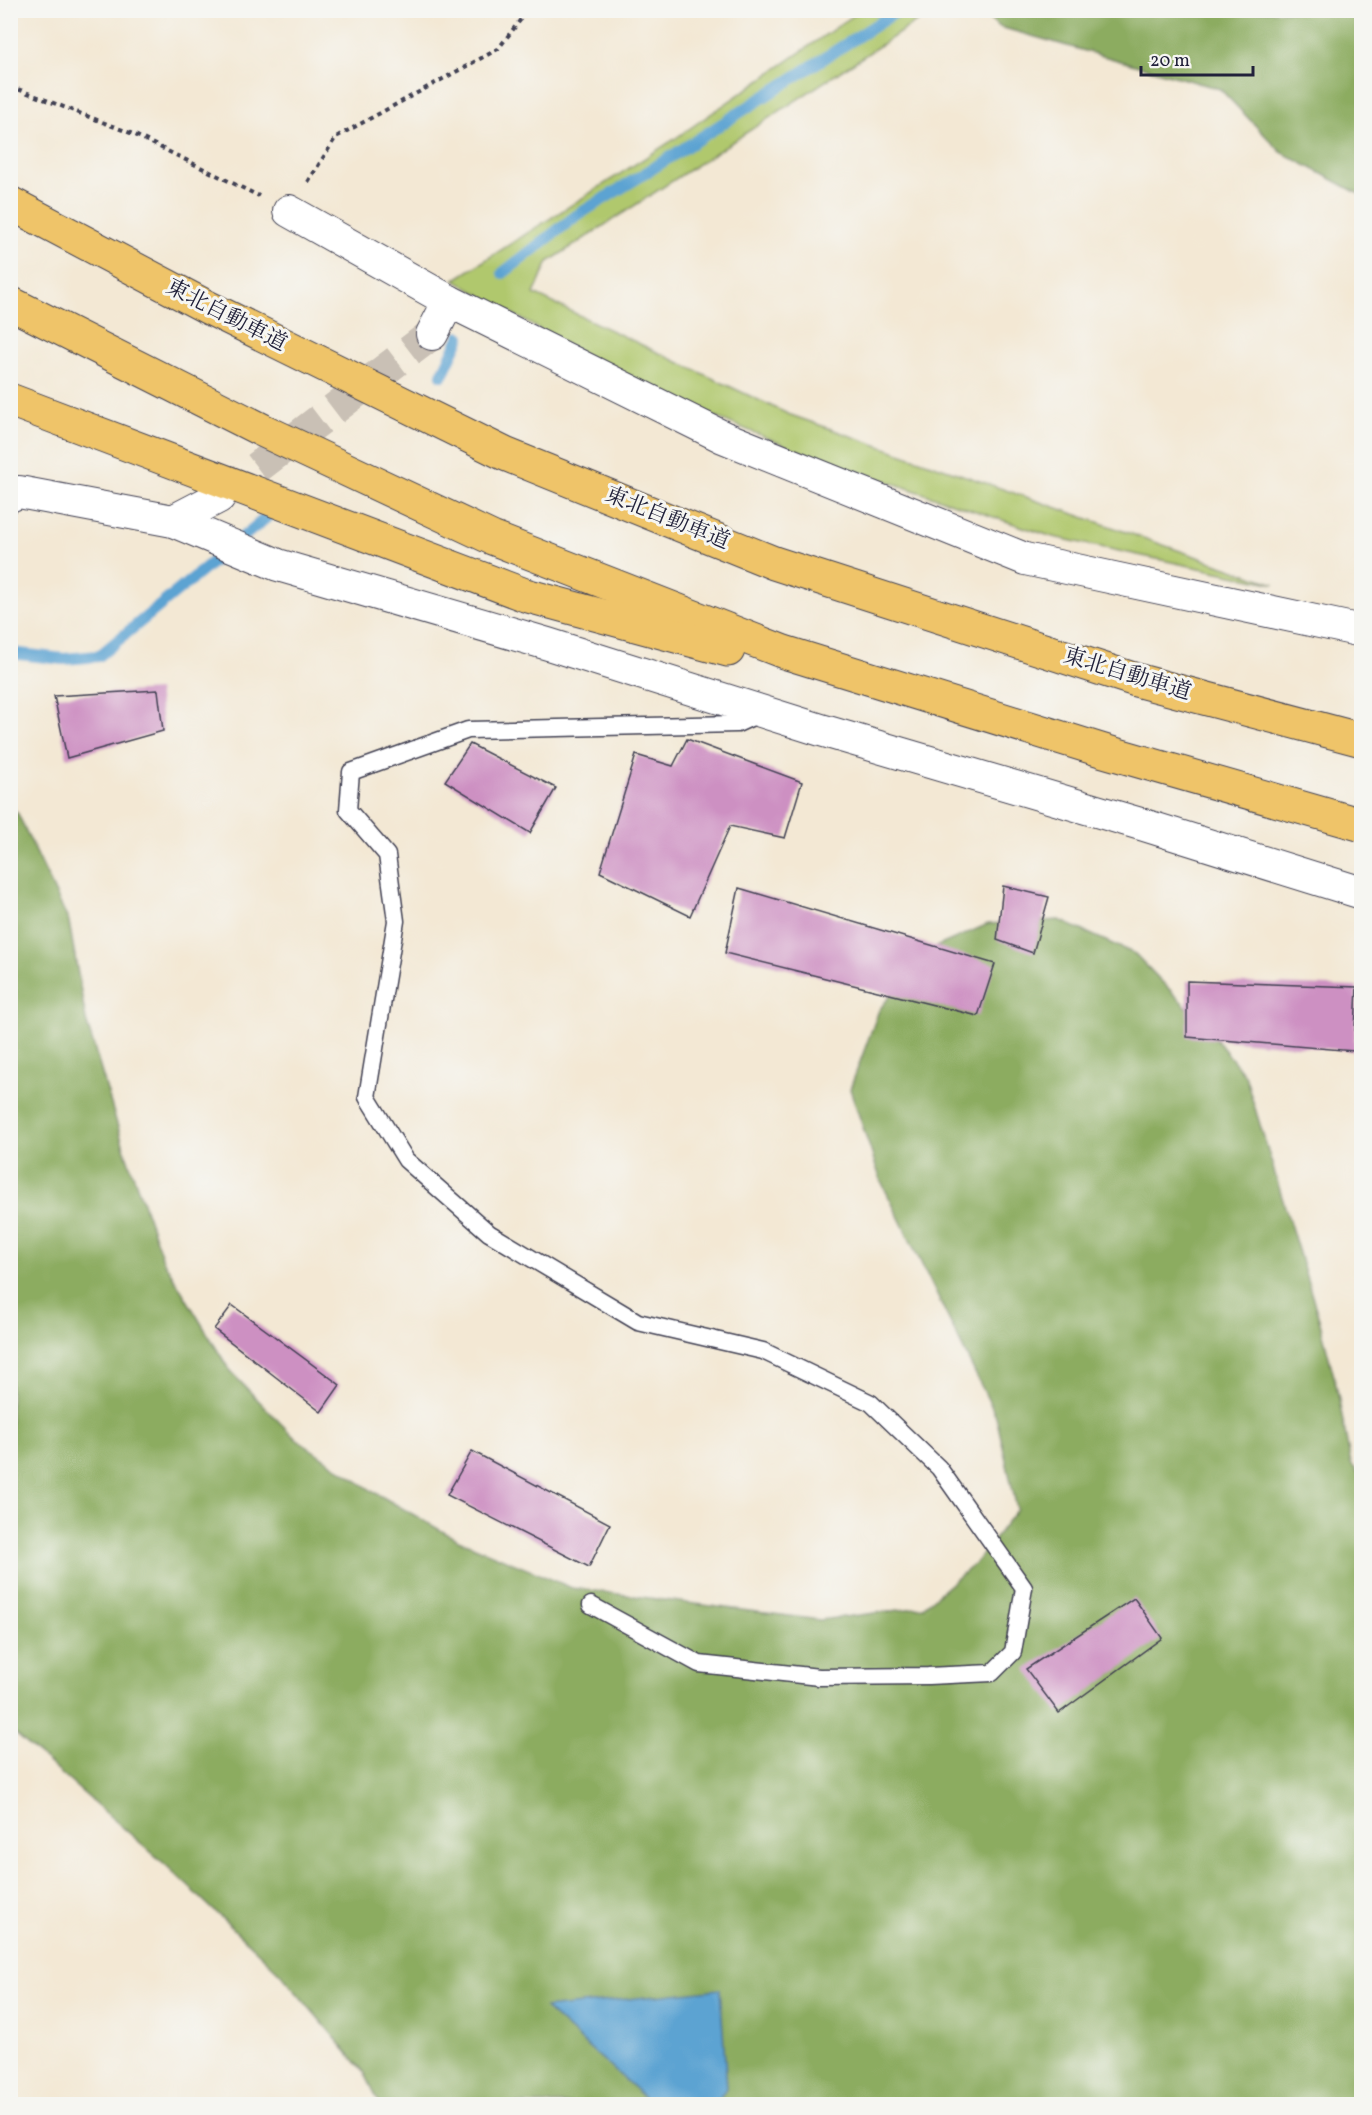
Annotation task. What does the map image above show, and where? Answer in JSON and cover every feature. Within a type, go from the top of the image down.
[{"type":"highway","name":"東北自動車道","points":[[10,203],[207,307],[506,454],[774,563],[1136,680],[1362,740]]},
{"type":"highway","points":[[10,303],[262,430],[492,538],[784,652],[1104,751]]},
{"type":"highway","points":[[10,400],[525,595],[1104,751],[1362,825]]},
{"type":"street","points":[[289,211],[449,301],[723,437],[1025,559],[1362,631]]},
{"type":"street","points":[[432,334],[449,301]]},
{"type":"street","points":[[10,496],[19,492],[173,521],[278,565],[548,644],[1362,893]]},
{"type":"street","points":[[173,521],[219,497]]},
{"type":"lane","points":[[591,1605],[699,1664],[819,1677],[928,1676],[992,1673],[1012,1652],[1024,1588],[939,1468],[871,1403],[763,1351],[638,1322],[489,1233],[406,1160],[368,1096],[396,921],[387,855],[348,810],[351,772],[468,730],[737,724],[765,712]]},
{"type":"path","points":[[10,86],[133,134],[289,211],[336,137],[498,49],[528,10]]},
{"type":"green space","points":[[860,11],[933,11],[548,262],[534,294],[788,414],[1275,584],[1053,537],[812,456],[703,412],[594,361],[454,280],[670,142]]},
{"type":"green space","points":[[979,11],[1361,11],[1361,195],[1281,152],[1220,89],[1000,27]]},
{"type":"green space","points":[[10,805],[18,814],[69,922],[86,1020],[126,1154],[163,1260],[230,1371],[296,1439],[374,1492],[456,1539],[572,1588],[820,1620],[923,1607],[976,1562],[1017,1509],[996,1416],[881,1181],[850,1089],[879,1010],[924,952],[988,924],[1059,920],[1135,954],[1206,1027],[1245,1075],[1319,1319],[1336,1384],[1351,1464],[1361,1476],[1361,2104],[380,2104],[364,2072],[280,1973],[167,1866],[11,1730]]},
{"type":"water","points":[[720,1989],[727,2088],[715,2104],[652,2104],[545,2008]]},
{"type":"building","points":[[158,690],[163,731],[67,758],[54,696]]},
{"type":"building","points":[[687,739],[802,782],[785,838],[730,826],[690,916],[600,872],[636,755],[673,766]]},
{"type":"building","points":[[470,744],[556,788],[530,833],[445,781]]},
{"type":"building","points":[[1003,886],[1049,897],[1033,953],[997,940]]},
{"type":"building","points":[[739,888],[995,964],[978,1016],[725,953]]},
{"type":"building","points":[[1187,981],[1357,987],[1354,1051],[1187,1037]]},
{"type":"building","points":[[232,1305],[340,1385],[321,1412],[214,1329]]},
{"type":"building","points":[[472,1451],[610,1524],[589,1567],[447,1495]]},
{"type":"building","points":[[1134,1598],[1162,1638],[1059,1713],[1026,1669]]},
{"type":"waterway","points":[[503,273],[576,216],[899,10]]},
{"type":"waterway","points":[[442,375],[460,337]]},
{"type":"waterway","points":[[10,653],[64,659],[99,656],[267,517]]},
{"type":"tunnel","points":[[219,497],[432,334]]}]
